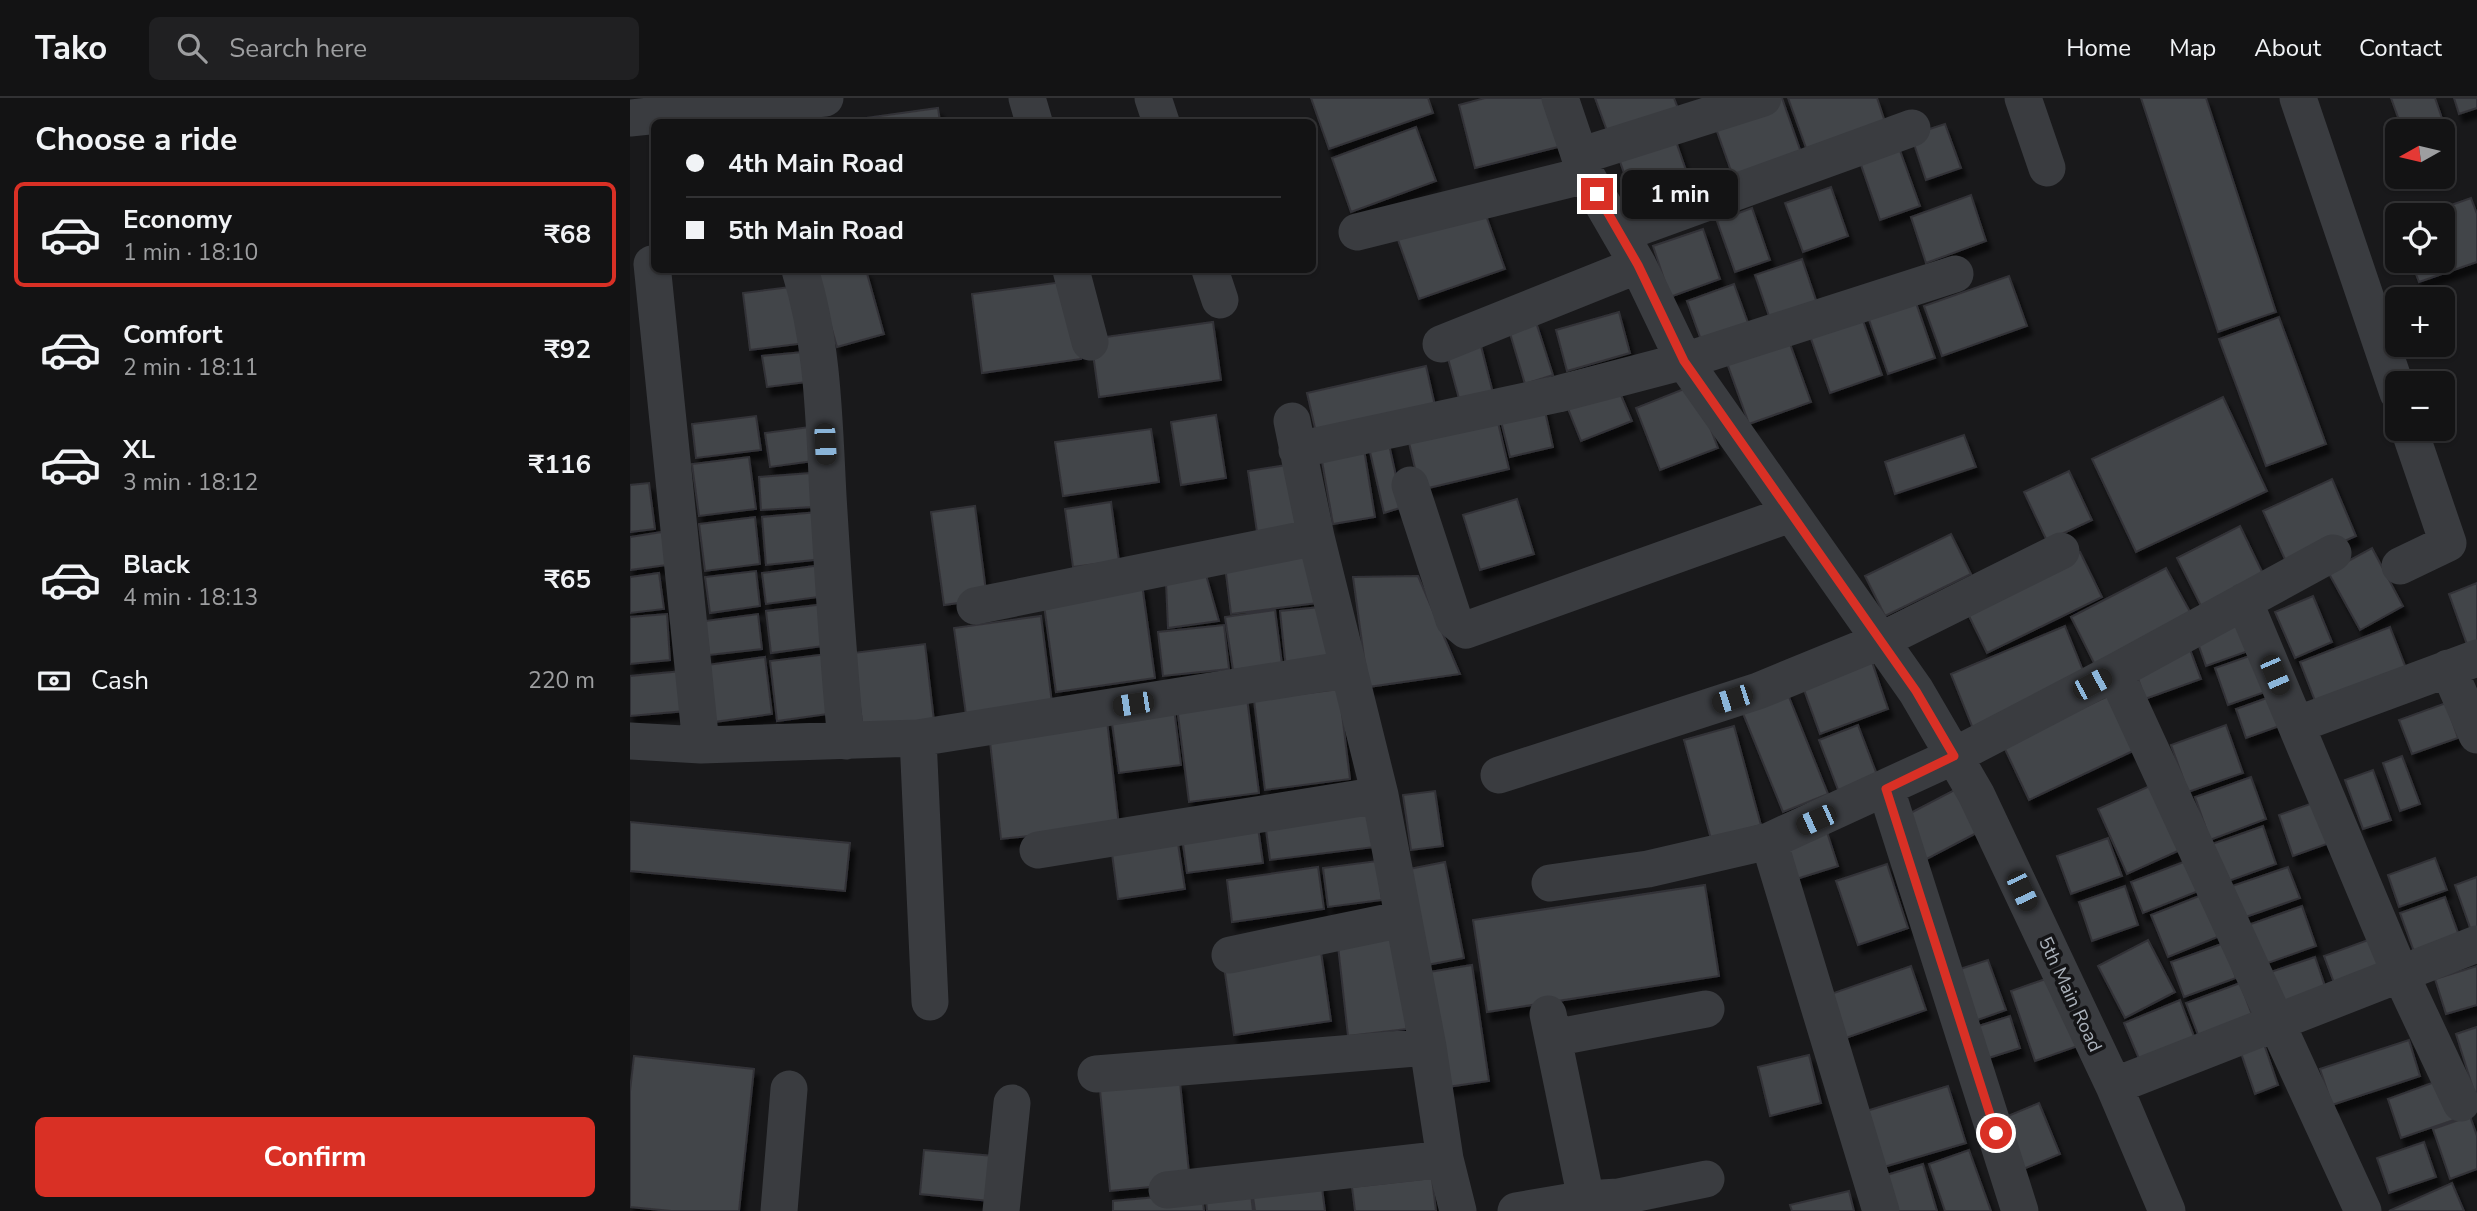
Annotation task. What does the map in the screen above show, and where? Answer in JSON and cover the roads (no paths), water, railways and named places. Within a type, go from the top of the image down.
[{"type":"street","points":[[630,118],[691,105],[732,115],[825,98]]},
{"type":"street","points":[[1027,98],[1033,119]]},
{"type":"street","points":[[1153,98],[1160,119]]},
{"type":"street","name":"5th Main Road","points":[[1560,98],[1583,165],[1638,265],[1684,361],[1916,691],[1976,794],[2114,1086],[2167,1211]]},
{"type":"street","points":[[1357,232],[1583,165],[1763,98]]},
{"type":"street","points":[[2023,98],[2047,168]]},
{"type":"street","points":[[2298,98],[2391,371]]},
{"type":"street","points":[[1620,234],[1912,128]]},
{"type":"street","points":[[1441,344],[1638,265]]},
{"type":"street","points":[[653,273],[701,746]]},
{"type":"street","points":[[801,273],[821,365],[835,629],[846,741]]},
{"type":"street","points":[[1072,273],[1090,342]]},
{"type":"street","points":[[1458,1211],[1445,1159],[1428,1047],[1380,795],[1316,537],[1295,435],[1558,394],[1684,361],[1955,274]]},
{"type":"street","points":[[2400,566],[2463,539],[2415,441]]},
{"type":"street","points":[[1410,485],[1454,620],[1466,630],[1790,514]]},
{"type":"street","points":[[975,606],[1316,537]]},
{"type":"street","points":[[1499,775],[1758,691],[1880,640],[2061,551]]},
{"type":"street","points":[[1550,883],[1648,869],[1769,841],[1954,756],[2333,553]]},
{"type":"street","points":[[2244,601],[2400,973],[2460,1103]]},
{"type":"street","points":[[2296,724],[2463,663],[2477,734]]},
{"type":"street","points":[[630,741],[701,746],[918,738],[1349,669]]},
{"type":"street","points":[[2115,672],[2363,1211]]},
{"type":"street","points":[[918,738],[930,1002]]},
{"type":"street","points":[[1886,789],[2020,1211]]},
{"type":"street","points":[[1038,850],[1380,795]]},
{"type":"street","points":[[1769,841],[1881,1211]]},
{"type":"street","points":[[1230,955],[1403,919]]},
{"type":"street","points":[[2114,1086],[2477,944]]},
{"type":"street","points":[[1586,1199],[1551,1026],[1706,1009]]},
{"type":"street","points":[[1096,1074],[1428,1047]]},
{"type":"street","points":[[779,1211],[789,1089]]},
{"type":"street","points":[[1001,1211],[1013,1103]]},
{"type":"street","points":[[1167,1190],[1445,1159]]},
{"type":"street","points":[[1517,1211],[1706,1179]]}]
